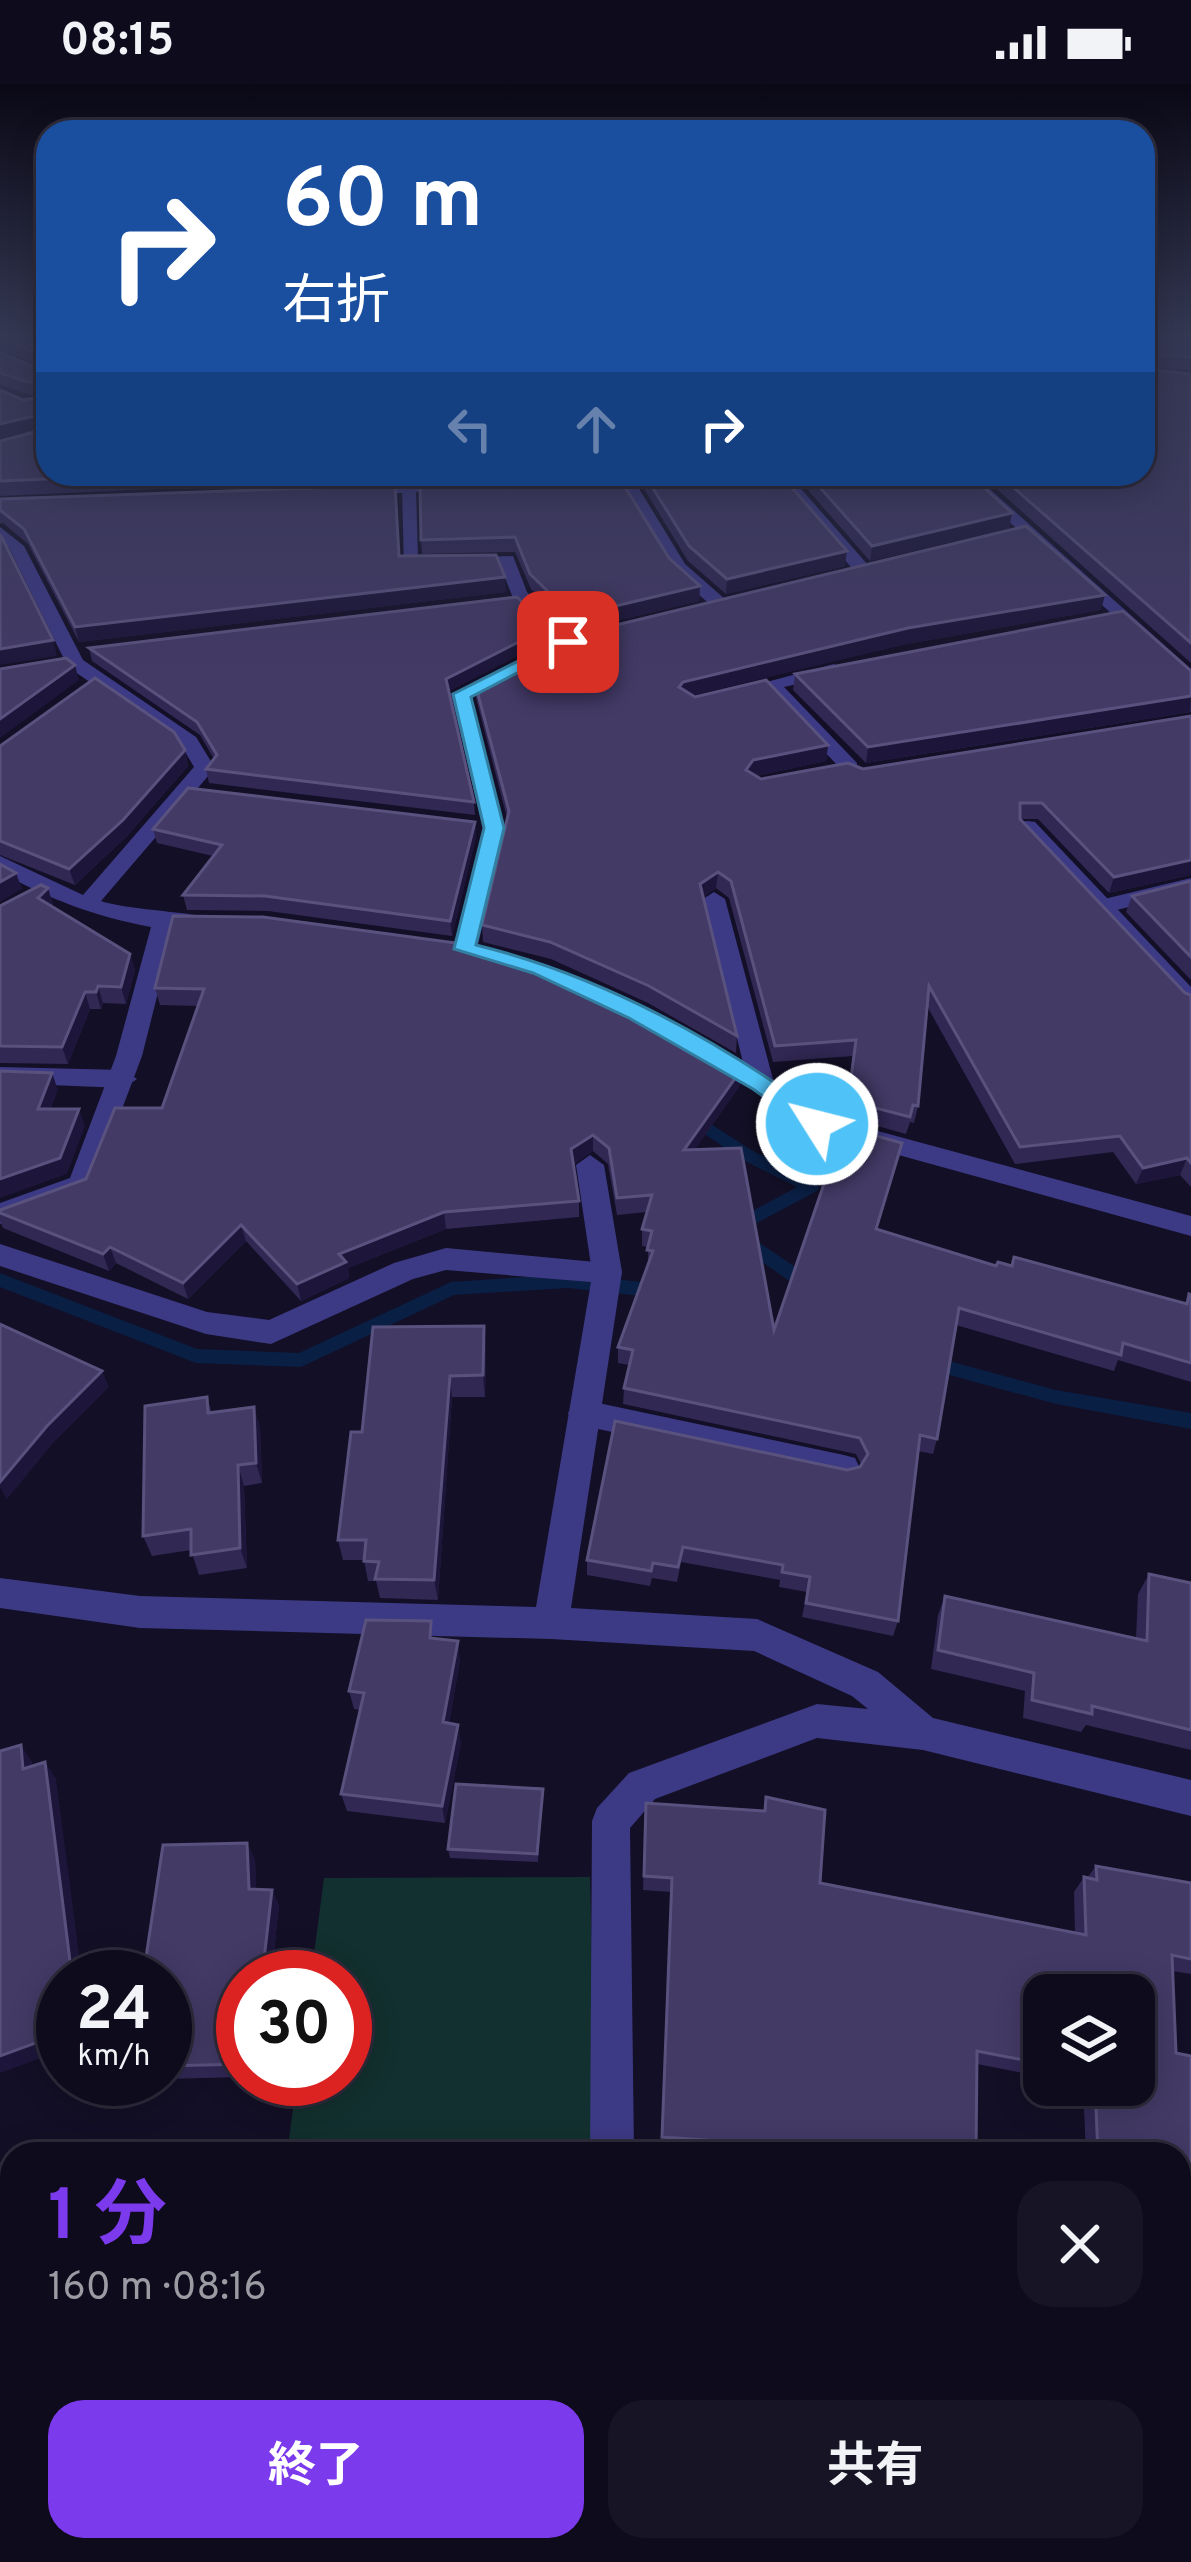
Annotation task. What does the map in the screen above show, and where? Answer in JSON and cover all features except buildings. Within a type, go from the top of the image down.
[{"type":"street","points":[[340,491],[452,486]]},
{"type":"street","points":[[629,486],[678,567],[730,602],[698,610]]},
{"type":"street","points":[[789,486],[851,572],[883,565]]},
{"type":"street","points":[[978,486],[1191,679]]},
{"type":"street","points":[[408,489],[410,564],[507,560],[524,599],[568,642]]},
{"type":"street","points":[[0,532],[16,546],[91,686],[189,741],[205,768],[86,905]]},
{"type":"street","points":[[1010,537],[1031,532]]},
{"type":"street","points":[[501,602],[524,599]]},
{"type":"street","points":[[1101,620],[1123,616]]},
{"type":"street","points":[[546,653],[590,637]]},
{"type":"street","points":[[464,950],[494,828],[461,694],[525,663]]},
{"type":"street","points":[[712,698],[862,664]]},
{"type":"street","points":[[771,685],[855,771],[828,772]]},
{"type":"street","points":[[186,791],[210,794]]},
{"type":"street","points":[[470,825],[494,828]]},
{"type":"street","points":[[1027,826],[1191,1002]]},
{"type":"street","points":[[0,863],[86,905],[163,924],[246,922]]},
{"type":"street","points":[[1104,906],[1191,885]]},
{"type":"street","points":[[15,908],[45,888]]},
{"type":"street","points":[[714,899],[761,1083]]},
{"type":"street","points":[[4,1207],[82,1184],[124,1079],[163,924]]},
{"type":"street","points":[[678,1036],[761,1083],[817,1124],[1191,1226]]},
{"type":"street","points":[[0,1075],[124,1079]]},
{"type":"street","points":[[551,1623],[607,1272],[590,1165]]},
{"type":"street","points":[[0,1255],[206,1324],[271,1333],[404,1271],[446,1259],[607,1272]]},
{"type":"street","points":[[584,1413],[844,1468]]},
{"type":"street","points":[[0,1593],[140,1612],[551,1623],[757,1634],[866,1684],[923,1733]]},
{"type":"street","points":[[612,2142],[611,1821],[642,1786],[817,1721],[923,1733],[1191,1798]]},
{"type":"green space","points":[[590,1877],[596,2142],[289,2142],[293,2106],[372,2106],[372,1950],[315,1950],[324,1878]]},
{"type":"waterway","points":[[689,1115],[747,1155],[811,1187],[729,1231],[810,1286]]},
{"type":"waterway","points":[[0,1280],[196,1356],[301,1360],[451,1289],[568,1281],[660,1291]]},
{"type":"waterway","points":[[927,1362],[1056,1397],[1191,1421]]},
{"type":"route","points":[[568,642],[461,694],[494,828],[465,949],[541,968],[637,1012],[761,1083],[817,1124]]}]
